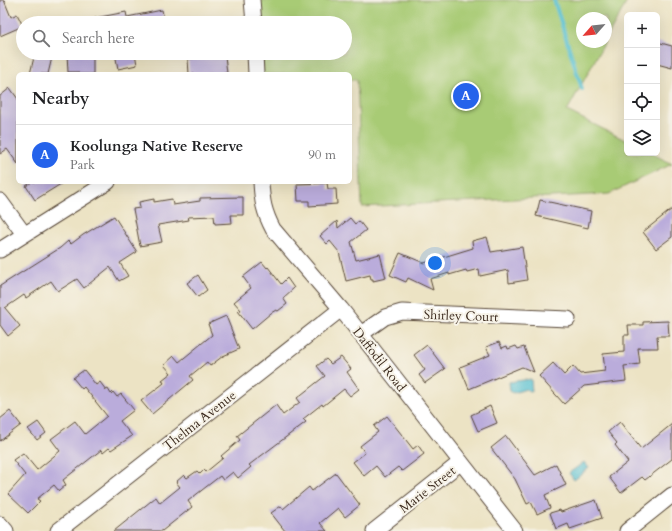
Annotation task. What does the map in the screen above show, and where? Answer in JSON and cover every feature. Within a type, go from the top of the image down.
[{"type":"street","points":[[252,0],[253,16]]},
{"type":"street","points":[[255,60],[256,72]]},
{"type":"street","points":[[0,250],[105,184]]},
{"type":"street","name":"Daffodil Road","points":[[261,184],[262,200],[266,215],[273,229],[341,308],[515,531]]},
{"type":"street","points":[[0,201],[24,234]]},
{"type":"street","name":"Thelma Avenue","points":[[58,531],[341,308]]},
{"type":"street","name":"Shirley Court","points":[[361,334],[385,317],[402,312],[568,319]]},
{"type":"street","name":"Marie Street","points":[[374,531],[461,462]]},
{"type":"street","points":[[627,531],[672,495]]},
{"type":"street","points":[[0,524],[6,531]]},
{"type":"green space","points":[[252,0],[628,0],[612,28],[612,12],[576,12],[576,48],[602,48],[567,111],[624,140],[624,156],[657,156],[672,164],[609,194],[362,207],[357,80],[352,80],[352,72],[256,72],[255,60],[352,60],[352,16],[253,16]]},
{"type":"water","points":[[531,379],[532,391],[526,389],[513,393],[510,391],[509,382]]},
{"type":"water","points":[[584,462],[589,468],[574,480],[569,473]]},
{"type":"building","points":[[0,0],[4,0],[11,17],[17,14],[18,16],[16,16],[16,29],[0,36]]},
{"type":"building","points":[[162,10],[163,16],[132,16]]},
{"type":"building","points":[[126,12],[127,16],[105,16]]},
{"type":"building","points":[[660,43],[672,46],[672,68],[660,65]]},
{"type":"building","points":[[33,60],[51,60],[48,72],[30,72]]},
{"type":"building","points":[[67,60],[93,60],[93,72],[68,72]]},
{"type":"building","points":[[116,60],[136,60],[137,65],[118,69]]},
{"type":"building","points":[[188,60],[225,60],[227,72],[189,72]]},
{"type":"building","points":[[10,88],[16,96],[16,161],[7,149],[0,154],[0,96]]},
{"type":"building","points":[[29,184],[61,184],[35,200],[26,186]]},
{"type":"building","points":[[297,184],[327,184],[328,189],[336,189],[337,204],[309,206],[309,201],[298,201]]},
{"type":"building","points":[[243,197],[243,215],[231,215],[232,223],[215,224],[214,216],[188,217],[189,220],[158,225],[162,242],[140,246],[133,209],[140,208],[139,202],[154,199],[154,202],[172,199],[173,205],[200,201],[200,198]]},
{"type":"building","points":[[540,200],[591,211],[588,228],[536,216]]},
{"type":"building","points":[[672,209],[672,237],[656,249],[643,232]]},
{"type":"building","points":[[114,216],[137,252],[120,263],[128,276],[119,281],[110,267],[84,288],[77,279],[58,291],[51,281],[26,298],[24,295],[5,308],[20,326],[8,336],[0,325],[0,286],[60,248],[68,241],[71,244]]},
{"type":"building","points":[[350,218],[355,224],[359,221],[366,230],[351,242],[356,260],[380,254],[386,278],[373,281],[370,275],[346,281],[339,252],[330,241],[327,244],[320,236],[337,221],[338,228]]},
{"type":"building","points":[[487,237],[491,252],[522,247],[527,280],[509,283],[508,270],[480,276],[479,269],[467,272],[466,270],[449,275],[449,273],[430,279],[433,290],[408,278],[406,282],[390,275],[400,253],[424,263],[473,248],[472,241]]},
{"type":"building","points":[[262,262],[267,268],[268,267],[281,284],[287,278],[294,288],[283,298],[287,304],[278,311],[276,310],[271,313],[252,329],[238,311],[241,310],[234,302],[251,288],[243,277]]},
{"type":"building","points":[[198,275],[207,290],[198,297],[187,283]]},
{"type":"building","points":[[226,316],[239,349],[223,356],[210,366],[207,362],[190,376],[193,380],[152,414],[141,401],[164,383],[162,380],[171,373],[164,365],[174,356],[179,362],[212,335],[208,324]]},
{"type":"building","points":[[668,321],[669,336],[657,336],[658,348],[638,348],[640,364],[624,366],[626,381],[584,386],[564,404],[539,376],[553,363],[564,375],[573,366],[580,374],[605,371],[603,354],[624,352],[624,335],[629,335],[628,325],[643,325],[643,322]]},
{"type":"building","points":[[499,342],[502,348],[507,346],[508,349],[516,346],[518,349],[524,347],[534,372],[522,367],[469,389],[460,367],[490,355],[486,347]]},
{"type":"building","points":[[427,345],[445,369],[425,383],[419,375],[425,370],[414,355]]},
{"type":"building","points":[[341,357],[351,369],[347,372],[359,389],[350,396],[344,389],[323,406],[322,404],[303,419],[306,422],[249,465],[251,467],[238,478],[233,472],[223,480],[220,476],[188,501],[192,507],[162,531],[114,531],[156,497],[160,503],[180,487],[176,482],[184,475],[187,478],[197,471],[200,474],[204,470],[206,472],[223,458],[221,456],[240,440],[237,436],[276,405],[283,415],[300,402],[297,398],[325,376],[317,366],[326,359],[331,364]]},
{"type":"building","points":[[84,370],[96,385],[100,382],[106,390],[108,389],[111,394],[113,392],[117,397],[121,394],[134,410],[120,421],[132,436],[111,450],[109,448],[103,453],[101,450],[63,480],[66,485],[59,491],[54,485],[37,499],[40,501],[28,513],[8,494],[25,475],[13,460],[23,453],[37,470],[60,451],[51,439],[75,421],[85,434],[107,416],[84,387],[82,389],[73,378]]},
{"type":"building","points":[[490,406],[497,423],[478,431],[471,415]]},
{"type":"building","points":[[10,411],[21,425],[0,441],[0,419]]},
{"type":"building","points":[[387,416],[413,449],[418,445],[424,454],[402,471],[398,467],[385,477],[376,466],[364,476],[353,462],[365,453],[360,446],[378,432],[374,426]]},
{"type":"building","points":[[38,422],[46,433],[37,440],[28,429]]},
{"type":"building","points":[[620,422],[641,449],[672,424],[672,459],[645,480],[642,477],[621,493],[609,477],[628,462],[615,445],[617,443],[608,432]]},
{"type":"building","points":[[506,436],[535,475],[556,464],[566,485],[545,495],[550,508],[537,514],[531,502],[527,504],[515,479],[491,448]]},
{"type":"building","points":[[336,473],[360,505],[345,517],[338,508],[320,523],[327,531],[285,531],[271,513],[281,506],[283,509],[309,487],[312,491]]},
{"type":"building","points":[[596,500],[602,518],[570,529],[568,524],[556,529],[550,513],[560,510],[561,512]]},
{"type":"waterway","points":[[554,0],[582,89]]},
{"type":"place","name":"Koolunga Native Reserve","points":[[466,96]]}]
